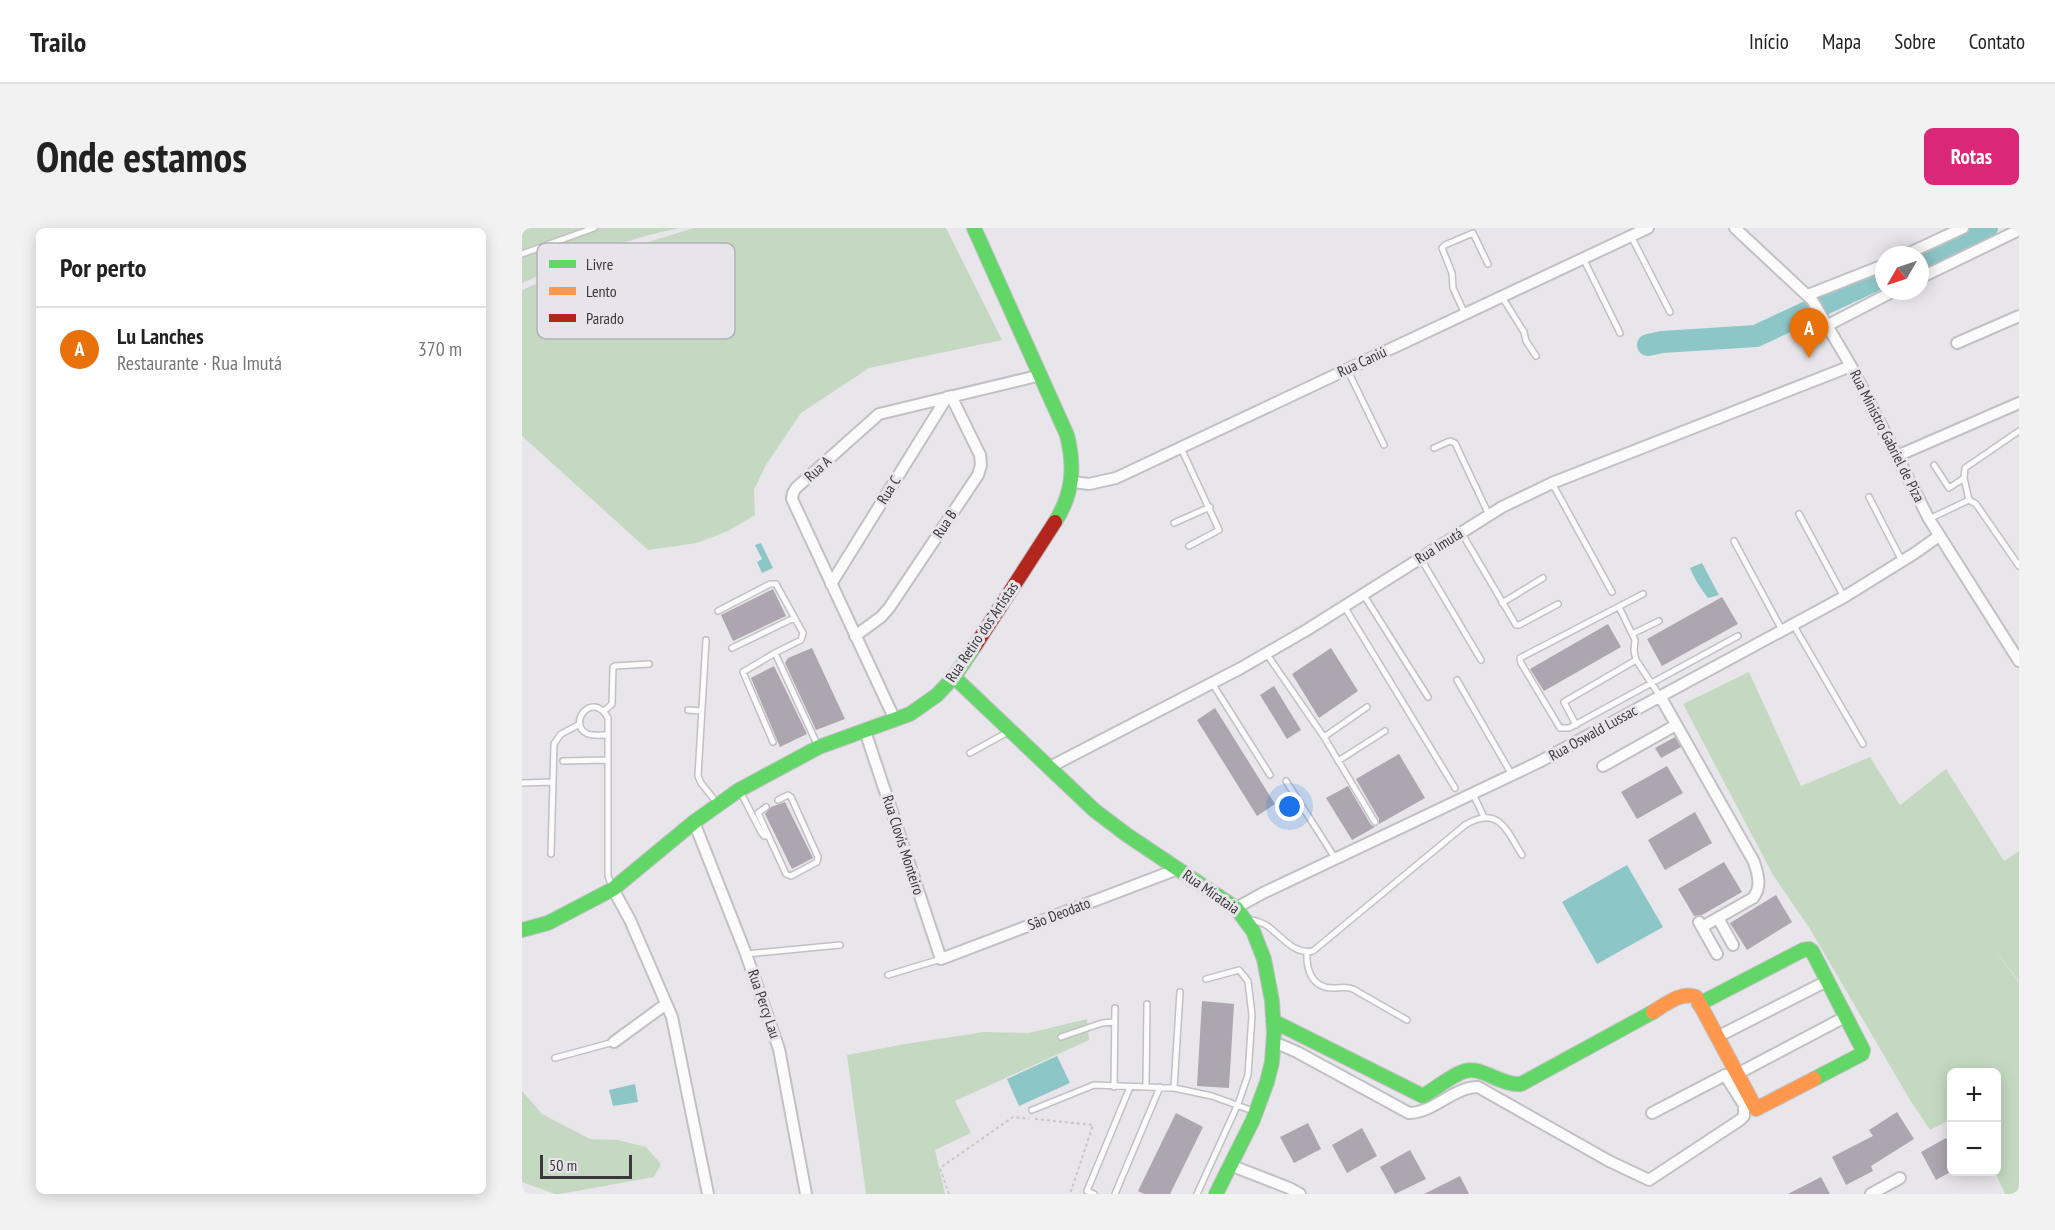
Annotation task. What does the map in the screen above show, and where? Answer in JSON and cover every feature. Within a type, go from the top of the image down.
[{"type":"street","name":"Rua Retiro dos Artistas","points":[[522,930],[548,923],[613,889],[694,822],[739,790],[819,747],[895,720],[923,706],[954,677],[1063,510],[1073,482],[1072,451],[1041,375],[974,228]]},
{"type":"street","name":"Rua Caniú","points":[[1073,482],[1101,482],[1116,478],[1648,228]]},
{"type":"street","name":"Rua Ministro Gabriel de Piza","points":[[1735,228],[1810,297],[1826,321],[1929,519],[2019,661]]},
{"type":"street","points":[[1924,246],[1963,228]]},
{"type":"street","points":[[1929,274],[2019,230]]},
{"type":"street","points":[[1810,297],[1875,269]]},
{"type":"street","points":[[1826,321],[1875,299]]},
{"type":"street","points":[[1957,344],[2019,316]]},
{"type":"street","name":"Rua Imutá","points":[[1048,768],[1266,653],[1489,515],[1552,483],[1851,366]]},
{"type":"street","name":"Rua A","points":[[895,720],[792,499],[793,493],[879,414],[1041,375]]},
{"type":"street","name":"Rua C","points":[[831,584],[949,396]]},
{"type":"street","name":"Rua B","points":[[855,636],[889,608],[978,475],[981,465],[980,455],[949,396]]},
{"type":"street","points":[[1897,456],[2019,403]]},
{"type":"street","name":"Rua Oswald Lussac","points":[[1241,913],[1263,893],[1512,775],[1794,626],[1939,536]]},
{"type":"street","name":"Rua Mirataia","points":[[954,677],[1094,810],[1241,913],[1265,963],[1274,1022],[1274,1042],[1270,1074],[1257,1112],[1216,1194]]},
{"type":"street","points":[[1660,696],[1754,862],[1758,876],[1758,892],[1753,898],[1718,918],[1700,925],[1717,954]]},
{"type":"street","points":[[1603,766],[1676,725]]},
{"type":"street","name":"Rua Clovis Monteiro","points":[[865,731],[941,958]]},
{"type":"street","name":"Rua Percy Lau","points":[[694,822],[746,954],[779,1049],[806,1194]]},
{"type":"street","name":"São Deodato","points":[[941,958],[1178,869]]},
{"type":"street","points":[[613,889],[630,920],[672,1017],[708,1194]]},
{"type":"street","points":[[1718,918],[1733,945]]},
{"type":"street","points":[[1274,1022],[1423,1096],[1465,1071],[1472,1070],[1481,1071],[1509,1085],[1521,1084],[1683,995],[1693,995],[1699,1004],[1757,1109],[1859,1057],[1863,1050],[1812,951],[1806,949],[1699,1004]]},
{"type":"street","points":[[1717,1037],[1827,981]]},
{"type":"street","points":[[614,1042],[666,1004]]},
{"type":"street","points":[[1737,1074],[1845,1017]]},
{"type":"street","points":[[1274,1042],[1297,1052],[1409,1113],[1420,1111],[1468,1089],[1478,1088],[1609,1161],[1649,1180],[1740,1120],[1743,1116],[1744,1105],[1725,1075],[1652,1113]]},
{"type":"street","points":[[1230,1165],[1300,1194]]},
{"type":"street","points":[[1871,1194],[1900,1178]]},
{"type":"lane","points":[[552,243],[594,228]]},
{"type":"lane","points":[[1465,314],[1453,288],[1452,273],[1442,248],[1471,232],[1488,264]]},
{"type":"lane","points":[[1631,236],[1670,312]]},
{"type":"lane","points":[[522,254],[537,249]]},
{"type":"lane","points":[[1583,258],[1620,333]]},
{"type":"lane","points":[[1502,297],[1536,356]]},
{"type":"lane","points":[[1347,369],[1384,445]]},
{"type":"lane","points":[[2019,431],[1968,465],[1965,468],[1964,478],[1969,500],[1976,504],[2019,567]]},
{"type":"lane","points":[[1434,448],[1450,441],[1455,442],[1489,515]]},
{"type":"lane","points":[[1181,447],[1210,507],[1218,530],[1189,546]]},
{"type":"lane","points":[[1935,465],[1949,488],[1964,478]]},
{"type":"lane","points":[[1552,483],[1612,592]]},
{"type":"lane","points":[[1869,497],[1902,561]]},
{"type":"lane","points":[[1929,519],[1969,500]]},
{"type":"lane","points":[[1174,523],[1210,507]]},
{"type":"lane","points":[[1799,514],[1844,597]]},
{"type":"lane","points":[[1461,532],[1514,622],[1519,625],[1558,604]]},
{"type":"lane","points":[[1734,541],[1783,631]]},
{"type":"lane","points":[[1420,557],[1481,660]]},
{"type":"lane","points":[[1502,603],[1543,578]]},
{"type":"lane","points":[[718,612],[770,584],[776,584],[803,633],[801,640],[743,672],[773,742]]},
{"type":"lane","points":[[1363,594],[1428,697]]},
{"type":"lane","points":[[1643,594],[1521,658],[1521,663],[1560,728],[1565,729],[1576,725],[1738,636]]},
{"type":"lane","points":[[1344,606],[1455,788]]},
{"type":"lane","points":[[1619,607],[1635,640],[1636,660],[1660,696]]},
{"type":"lane","points":[[732,648],[794,618]]},
{"type":"lane","points":[[1632,634],[1659,621]]},
{"type":"lane","points":[[1794,626],[1863,744]]},
{"type":"lane","points":[[706,640],[696,776],[718,804]]},
{"type":"lane","points":[[775,653],[819,747]]},
{"type":"lane","points":[[1266,653],[1324,737],[1375,822]]},
{"type":"lane","points":[[1576,725],[1564,702],[1636,660]]},
{"type":"lane","points":[[604,711],[612,704],[613,667],[650,664]]},
{"type":"lane","points":[[1457,680],[1512,775]]},
{"type":"lane","points":[[1212,683],[1270,775]]},
{"type":"lane","points":[[1633,694],[1639,708]]},
{"type":"lane","points":[[608,735],[590,735],[583,731],[580,717],[584,710],[598,707],[608,718],[608,735],[606,760],[608,876],[613,889]]},
{"type":"lane","points":[[1324,737],[1367,707]]},
{"type":"lane","points":[[688,710],[702,711]]},
{"type":"lane","points":[[551,854],[554,744],[561,734],[580,724]]},
{"type":"lane","points":[[970,753],[1010,731]]},
{"type":"lane","points":[[1338,761],[1385,731]]},
{"type":"lane","points":[[563,761],[606,760]]},
{"type":"lane","points":[[1286,781],[1335,858]]},
{"type":"lane","points":[[522,783],[553,782]]},
{"type":"lane","points":[[739,790],[761,832],[764,836],[768,836]]},
{"type":"lane","points":[[1473,794],[1484,817]]},
{"type":"lane","points":[[766,807],[758,813],[789,876],[818,862],[818,857],[791,797],[788,795],[778,800]]},
{"type":"lane","points":[[1241,913],[1266,925],[1287,944],[1307,952],[1317,948],[1465,825],[1474,820],[1484,817],[1496,818],[1504,825],[1522,855]]},
{"type":"lane","points":[[746,954],[840,945]]},
{"type":"lane","points":[[1307,952],[1310,975],[1315,982],[1323,987],[1353,989],[1407,1020]]},
{"type":"lane","points":[[888,975],[941,958]]},
{"type":"lane","points":[[1197,1194],[1238,1104],[1248,1075],[1252,1015],[1248,981],[1239,970],[1206,979]]},
{"type":"lane","points":[[1174,1088],[1180,992]]},
{"type":"lane","points":[[1146,1087],[1147,1004]]},
{"type":"lane","points":[[1114,1087],[1115,1008]]},
{"type":"lane","points":[[1061,1037],[1102,1023],[1115,1022]]},
{"type":"lane","points":[[555,1058],[614,1042]]},
{"type":"lane","points":[[1032,1110],[1094,1085],[1174,1088],[1238,1104],[1257,1112]]},
{"type":"lane","points":[[1094,1194],[1087,1191],[1130,1087]]},
{"type":"lane","points":[[1115,1194],[1160,1087]]},
{"type":"path","points":[[949,1194],[940,1168],[1013,1117],[1093,1125],[1070,1194]]},
{"type":"green space","points":[[522,228],[680,228],[623,243],[537,243],[537,277],[522,283]]},
{"type":"green space","points":[[694,228],[946,228],[1002,340],[869,368],[801,413],[766,465],[754,490],[755,515],[728,531],[697,543],[648,550],[522,436],[522,290],[537,284],[537,339],[735,339],[735,243],[645,243]]},
{"type":"green space","points":[[1749,672],[1801,786],[1870,757],[1900,805],[1946,769],[2004,861],[2019,851],[2019,981],[1986,939],[2019,982],[2019,1194],[2005,1194],[1997,1176],[2001,1176],[2001,1068],[1947,1068],[1947,1121],[1930,1130],[1810,929],[1773,875],[1683,704]]},
{"type":"green space","points":[[1087,1019],[1089,1040],[955,1101],[971,1133],[935,1150],[945,1194],[866,1194],[847,1055],[984,1032],[1029,1033]]},
{"type":"green space","points":[[522,1091],[542,1114],[590,1139],[618,1140],[646,1147],[661,1164],[654,1177],[560,1194],[522,1182]]},
{"type":"water","points":[[761,543],[773,568],[762,573],[757,562],[762,559],[755,545]]},
{"type":"water","points":[[1702,563],[1719,595],[1708,598],[1694,576],[1690,568]]},
{"type":"water","points":[[1627,865],[1663,927],[1597,964],[1562,902]]},
{"type":"water","points":[[1057,1056],[1070,1083],[1019,1106],[1007,1079]]},
{"type":"water","points":[[635,1084],[638,1102],[613,1106],[609,1090]]},
{"type":"building","points":[[773,589],[786,616],[733,641],[721,615]]},
{"type":"building","points":[[1722,597],[1738,624],[1662,666],[1647,639]]},
{"type":"building","points":[[1608,624],[1621,647],[1544,691],[1530,669]]},
{"type":"building","points":[[812,648],[845,719],[816,730],[785,663],[788,658]]},
{"type":"building","points":[[1331,648],[1358,691],[1319,718],[1292,674]]},
{"type":"building","points":[[774,666],[807,734],[780,747],[751,678]]},
{"type":"building","points":[[1274,686],[1301,730],[1287,739],[1260,695]]},
{"type":"building","points":[[1215,708],[1275,804],[1257,816],[1197,720]]},
{"type":"building","points":[[1675,737],[1681,747],[1661,758],[1655,748]]},
{"type":"building","points":[[1399,754],[1425,798],[1379,824],[1379,819],[1356,779]]},
{"type":"building","points":[[1667,766],[1683,793],[1637,819],[1621,792]]},
{"type":"building","points":[[1348,786],[1371,825],[1375,827],[1352,840],[1326,798]]},
{"type":"building","points":[[785,802],[813,858],[792,869],[765,814],[771,807]]},
{"type":"building","points":[[1695,812],[1712,843],[1665,870],[1648,840]]},
{"type":"building","points":[[1724,862],[1742,892],[1702,915],[1694,916],[1678,889]]},
{"type":"building","points":[[1776,895],[1792,922],[1747,950],[1730,923]]},
{"type":"building","points":[[1202,1001],[1234,1004],[1229,1088],[1197,1086]]},
{"type":"building","points":[[1897,1112],[1914,1139],[1871,1166],[1873,1171],[1846,1185],[1832,1157],[1873,1136],[1869,1130]]},
{"type":"building","points":[[1176,1113],[1203,1127],[1170,1194],[1144,1194],[1138,1191]]},
{"type":"building","points":[[1308,1123],[1321,1149],[1294,1163],[1280,1137]]},
{"type":"building","points":[[1362,1128],[1377,1156],[1347,1173],[1332,1145]]},
{"type":"building","points":[[1946,1138],[1947,1174],[1936,1180],[1921,1152]]},
{"type":"building","points":[[1410,1150],[1426,1179],[1395,1194],[1380,1167]]},
{"type":"building","points":[[1460,1176],[1469,1194],[1424,1194]]},
{"type":"building","points":[[1821,1177],[1830,1194],[1788,1194]]},
{"type":"waterway","points":[[1929,255],[1987,228]]},
{"type":"waterway","points":[[1648,345],[1662,342],[1756,336],[1875,280]]},
{"type":"traffic: fast","points":[[974,228],[1067,435],[1071,458],[1071,480],[1066,501],[1055,522]]},
{"type":"traffic: fast","points":[[522,930],[548,923],[613,889],[694,822],[739,790],[819,747],[910,714],[937,695],[954,677],[975,646]]},
{"type":"traffic: fast","points":[[954,677],[1094,810],[1127,835],[1236,908],[1253,931],[1264,959],[1272,1001],[1274,1033],[1272,1062],[1253,1120],[1216,1194]]},
{"type":"traffic: fast","points":[[1699,1004],[1809,949],[1863,1050],[1862,1054],[1814,1079]]},
{"type":"traffic: fast","points":[[1273,1021],[1423,1096],[1455,1076],[1471,1070],[1506,1082],[1521,1084],[1653,1012]]},
{"type":"traffic: slow","points":[[1653,1012],[1680,997],[1696,997],[1756,1109],[1814,1079]]},
{"type":"traffic: jam","points":[[975,646],[1055,522]]},
{"type":"place","name":"Lu Lanches","points":[[1809,358]]}]
